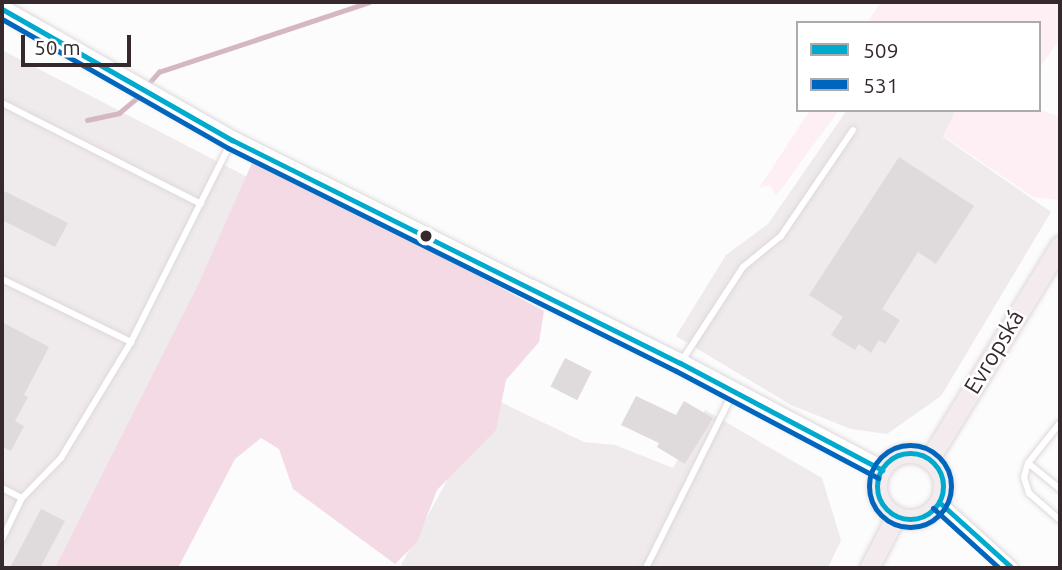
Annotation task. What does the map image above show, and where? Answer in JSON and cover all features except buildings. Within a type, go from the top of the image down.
[{"type":"main road","points":[[2,9],[232,140],[680,363],[882,470]]},
{"type":"main road","name":"Evropská","points":[[929,460],[1060,245]]},
{"type":"main road","points":[[907,454],[929,460],[942,479],[939,502],[923,516],[895,516],[880,499],[882,470],[892,459],[907,454]]},
{"type":"main road","points":[[869,568],[895,516]]},
{"type":"street","points":[[939,502],[1013,568]]},
{"type":"lane","points":[[2,103],[201,204]]},
{"type":"lane","points":[[680,363],[743,267],[781,236],[853,130]]},
{"type":"lane","points":[[2,539],[22,498],[61,458],[131,342],[232,140]]},
{"type":"lane","points":[[2,278],[131,342]]},
{"type":"lane","points":[[646,568],[734,391]]},
{"type":"lane","points":[[1060,423],[1028,463],[1024,477],[1029,493],[1060,520]]},
{"type":"lane","points":[[1028,463],[1060,489]]},
{"type":"lane","points":[[2,488],[22,498]]},
{"type":"shaded area","points":[[881,2],[1060,2],[1060,39],[1041,65],[1041,21],[868,21]]},
{"type":"shaded area","points":[[2,50],[255,181],[65,568],[2,568]]},
{"type":"shaded area","points":[[1041,110],[1060,117],[1059,200],[1033,197],[943,136],[955,112],[1041,112]]},
{"type":"shaded area","points":[[809,112],[838,112],[776,196],[770,185],[759,188]]},
{"type":"shaded area","points":[[846,112],[955,112],[943,137],[1051,212],[941,396],[887,434],[851,429],[791,405],[676,336],[726,255],[768,224]]},
{"type":"shaded area","points":[[255,156],[544,311],[539,342],[506,380],[496,430],[437,490],[417,542],[395,564],[293,489],[279,449],[261,438],[235,459],[178,568],[55,568],[199,283]]},
{"type":"shaded area","points":[[492,398],[584,442],[615,445],[673,468],[705,410],[822,478],[841,540],[828,568],[407,568],[401,565]]},
{"type":"waterway","points":[[149,83],[159,72],[369,2]]},
{"type":"waterway","points":[[87,120],[119,113],[137,98]]},
{"type":"transit line","name":"509","points":[[2,9],[232,140],[680,363],[882,470]]},
{"type":"transit line","name":"531","points":[[2,19],[228,148],[676,371],[878,478]]},
{"type":"transit line","name":"531","points":[[902,445],[918,445],[933,452],[944,463],[951,478],[951,486],[948,502],[939,515],[918,527],[902,527],[887,520],[876,509],[869,494],[869,478],[876,463],[887,452],[902,445]]},
{"type":"transit line","name":"509","points":[[910,453],[933,463],[943,486],[933,509],[910,519],[887,509],[877,486],[887,463],[910,453]]},
{"type":"transit line","name":"509","points":[[939,502],[1012,568]]},
{"type":"transit line","name":"531","points":[[933,508],[999,568]]}]
